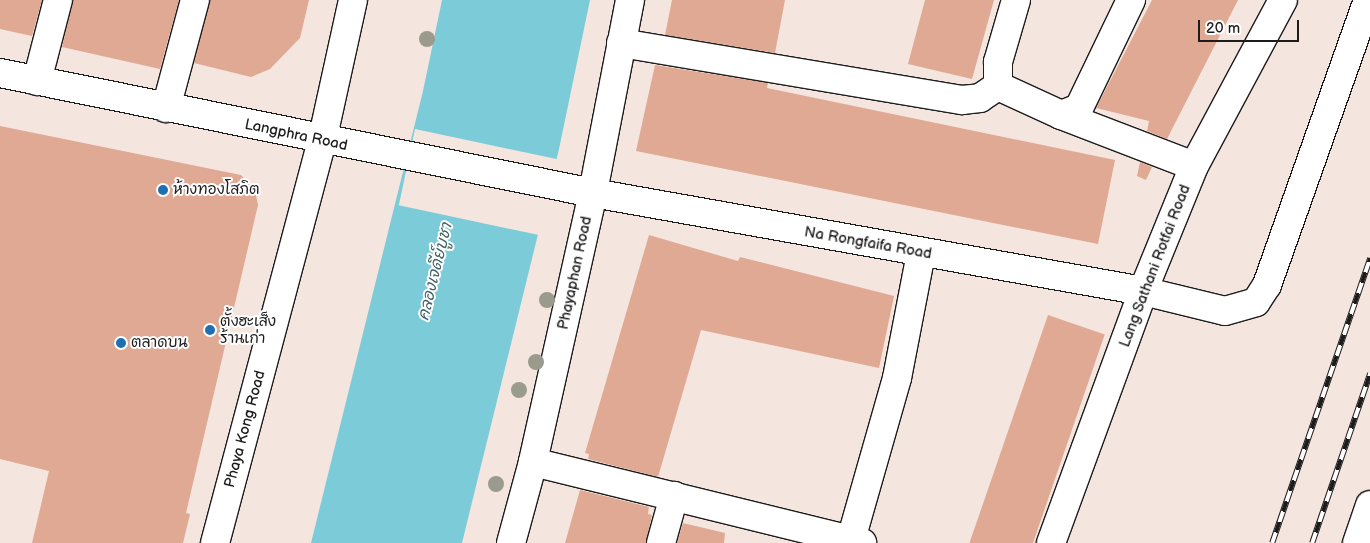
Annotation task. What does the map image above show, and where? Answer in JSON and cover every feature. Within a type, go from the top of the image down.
[{"type":"street","points":[[37,81],[58,0]]},
{"type":"street","points":[[166,108],[195,0]]},
{"type":"street","name":"Phaya Kong Road","points":[[215,543],[322,141],[353,0]]},
{"type":"street","name":"Phayaphan Road","points":[[511,543],[533,462],[593,193],[630,0]]},
{"type":"street","points":[[998,86],[998,62],[1016,0]]},
{"type":"street","points":[[1061,115],[1079,108],[1131,0]]},
{"type":"street","name":"Lang Sathani Rotfai Road","points":[[1051,543],[1143,291],[1194,166],[1282,0]]},
{"type":"street","name":"Na Rongfaifa Road","points":[[593,193],[921,253],[1143,291],[1225,311],[1256,302],[1275,265],[1368,0]]},
{"type":"street","points":[[621,43],[962,100],[980,98],[998,86]]},
{"type":"street","name":"Langphra Road","points":[[0,73],[322,141],[593,193]]},
{"type":"street","points":[[998,86],[1061,115],[1194,166]]},
{"type":"street","points":[[533,462],[854,542],[897,378],[921,253]]},
{"type":"street","points":[[661,543],[674,496]]},
{"type":"street","points":[[1357,543],[1370,505]]},
{"type":"water","name":"คลองเจดีย์บูชา","points":[[442,0],[590,0],[559,149],[462,543],[311,543],[423,91]]},
{"type":"pier","points":[[415,129],[559,160],[543,236],[399,205]]},
{"type":"building","points":[[0,0],[42,0],[32,36],[0,29]]},
{"type":"building","points":[[73,0],[179,0],[160,69],[62,47]]},
{"type":"building","points":[[210,0],[309,0],[300,38],[270,69],[251,77],[194,63]]},
{"type":"building","points":[[672,0],[785,0],[775,53],[665,35]]},
{"type":"building","points":[[925,0],[994,0],[972,79],[908,64]]},
{"type":"building","points":[[1152,0],[1238,0],[1167,139],[1147,131],[1149,121],[1096,108]]},
{"type":"building","points":[[655,65],[768,83],[767,88],[1115,160],[1098,244],[636,151]]},
{"type":"building","name":"ตลาดบน","points":[[0,126],[241,175],[255,190],[258,205],[186,513],[190,514],[183,543],[32,543],[49,471],[0,459]]},
{"type":"building","points":[[1140,162],[1152,167],[1146,180],[1137,176]]},
{"type":"building","points":[[649,235],[738,261],[740,257],[894,296],[879,368],[701,330],[658,477],[588,459],[589,454],[585,453]]},
{"type":"building","points":[[1048,315],[1105,335],[1033,543],[970,543]]},
{"type":"building","points":[[580,490],[649,507],[648,514],[652,515],[646,543],[565,543]]},
{"type":"building","points":[[683,523],[725,533],[724,543],[677,543]]},
{"type":"railway","points":[[1272,543],[1370,258]]},
{"type":"railway","points":[[1312,543],[1370,374]]},
{"type":"place","name":"ห้างทองโสภิต","points":[[163,190]]},
{"type":"place","name":"ตั้งฮะเส็ง ร้านเก่า","points":[[210,330]]},
{"type":"place","name":"ตลาดบน","points":[[121,343]]}]
